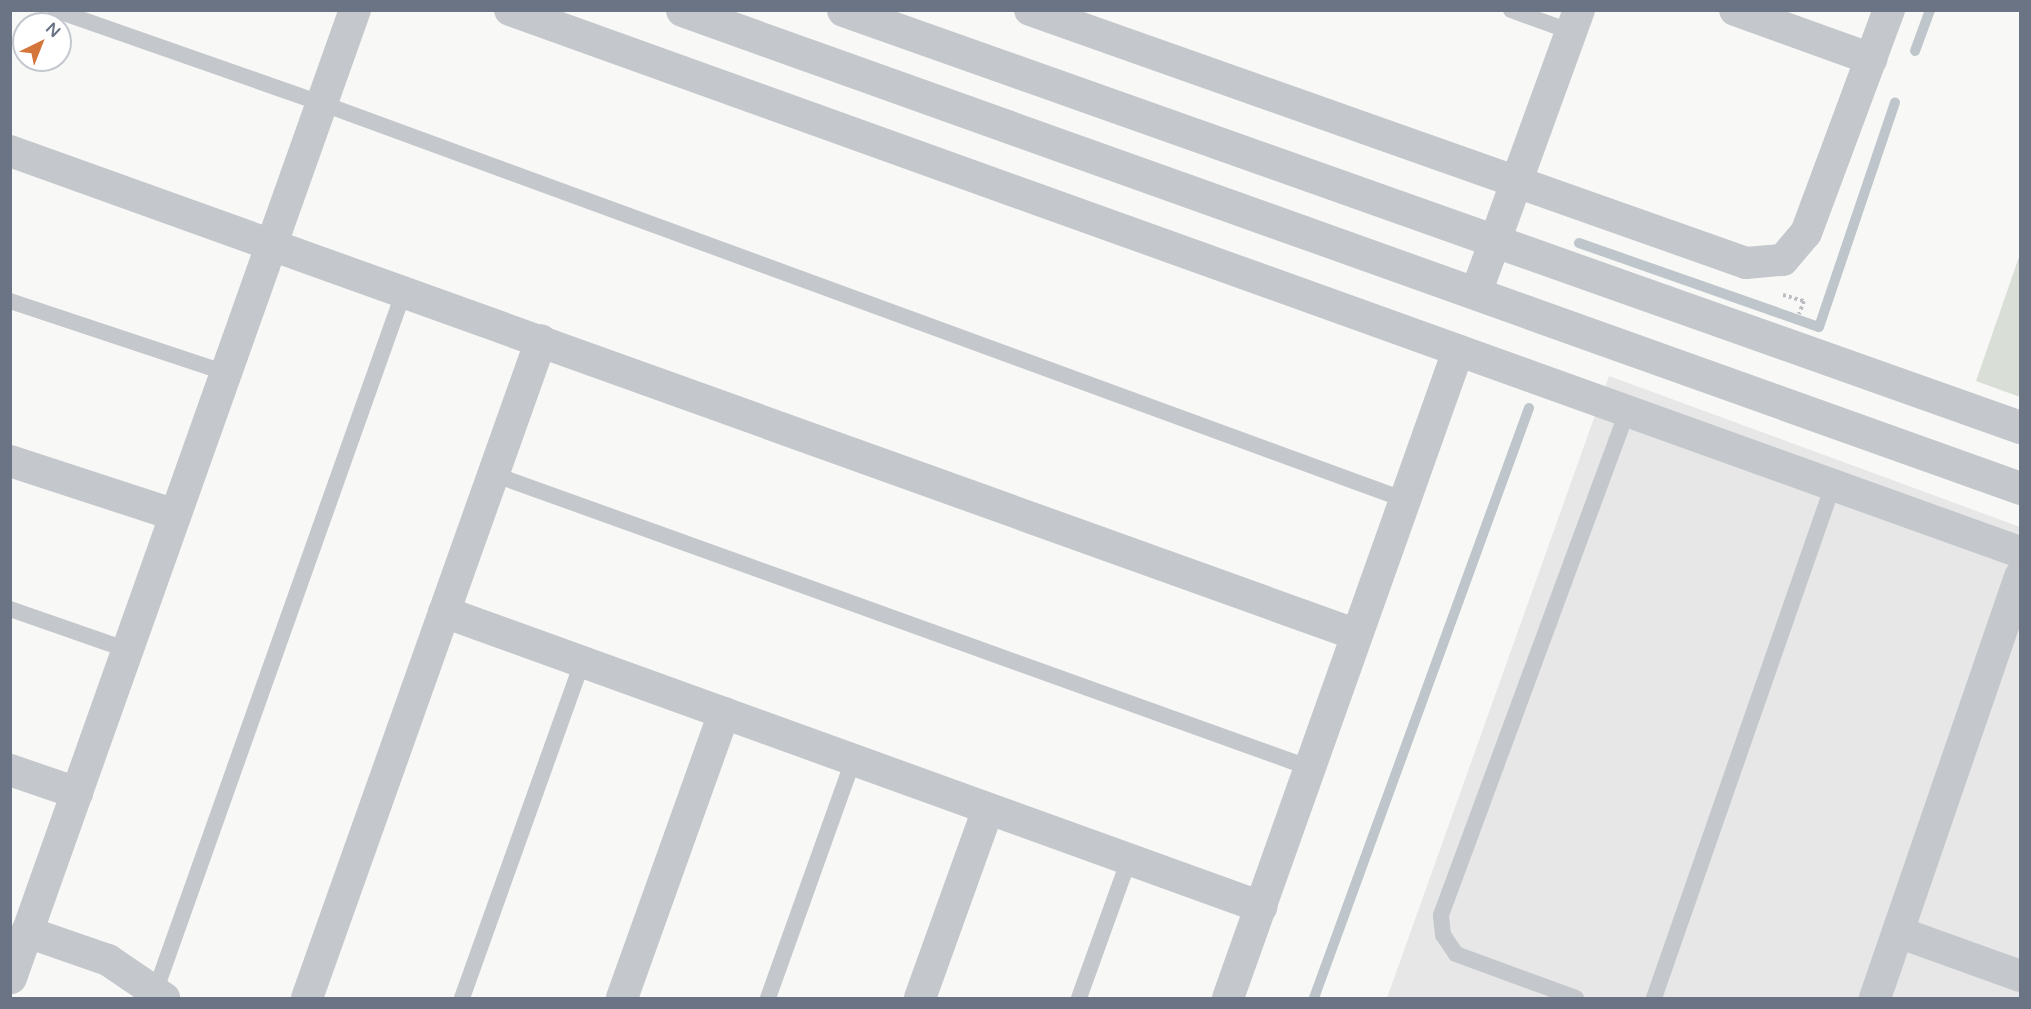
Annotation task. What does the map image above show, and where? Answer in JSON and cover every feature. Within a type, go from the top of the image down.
[{"type":"street","points":[[11,977],[354,10]]},
{"type":"street","points":[[510,10],[2020,552]]},
{"type":"street","points":[[682,10],[2020,488]]},
{"type":"street","points":[[843,10],[2020,428]]},
{"type":"street","points":[[1030,10],[1746,263],[1783,260],[1806,233],[1889,10]]},
{"type":"street","points":[[1735,10],[1871,59]]},
{"type":"street","points":[[1476,293],[1575,21]]},
{"type":"street","points":[[10,151],[272,243],[1357,635]]},
{"type":"street","points":[[307,999],[541,340]]},
{"type":"street","points":[[1228,999],[1458,351]]},
{"type":"street","points":[[10,461],[175,515]]},
{"type":"street","points":[[1875,999],[2020,576]]},
{"type":"street","points":[[444,612],[1261,907]]},
{"type":"street","points":[[622,999],[724,713]]},
{"type":"street","points":[[10,770],[77,793]]},
{"type":"street","points":[[920,999],[988,809]]},
{"type":"street","points":[[27,932],[108,960],[159,995]]},
{"type":"street","points":[[1898,932],[2020,976]]},
{"type":"lane","points":[[55,10],[321,103],[1405,500]]},
{"type":"lane","points":[[1511,10],[1575,21]]},
{"type":"lane","points":[[159,995],[404,291]]},
{"type":"lane","points":[[10,301],[226,373]]},
{"type":"lane","points":[[1576,999],[1456,954],[1443,934],[1441,915],[1627,412]]},
{"type":"lane","points":[[493,474],[1310,768]]},
{"type":"lane","points":[[1654,999],[1833,485]]},
{"type":"lane","points":[[10,609],[128,650]]},
{"type":"lane","points":[[462,999],[582,662]]},
{"type":"lane","points":[[768,999],[853,760]]},
{"type":"lane","points":[[1079,999],[1129,859]]},
{"type":"shaded area","points":[[2020,254],[2020,397],[1976,381]]},
{"type":"shaded area","points":[[1609,376],[2020,527],[2020,998],[1387,998]]},
{"type":"waterway","points":[[1915,51],[1930,10]]},
{"type":"waterway","points":[[1579,243],[1819,327],[1895,103]]},
{"type":"waterway","points":[[1314,998],[1529,408]]}]
